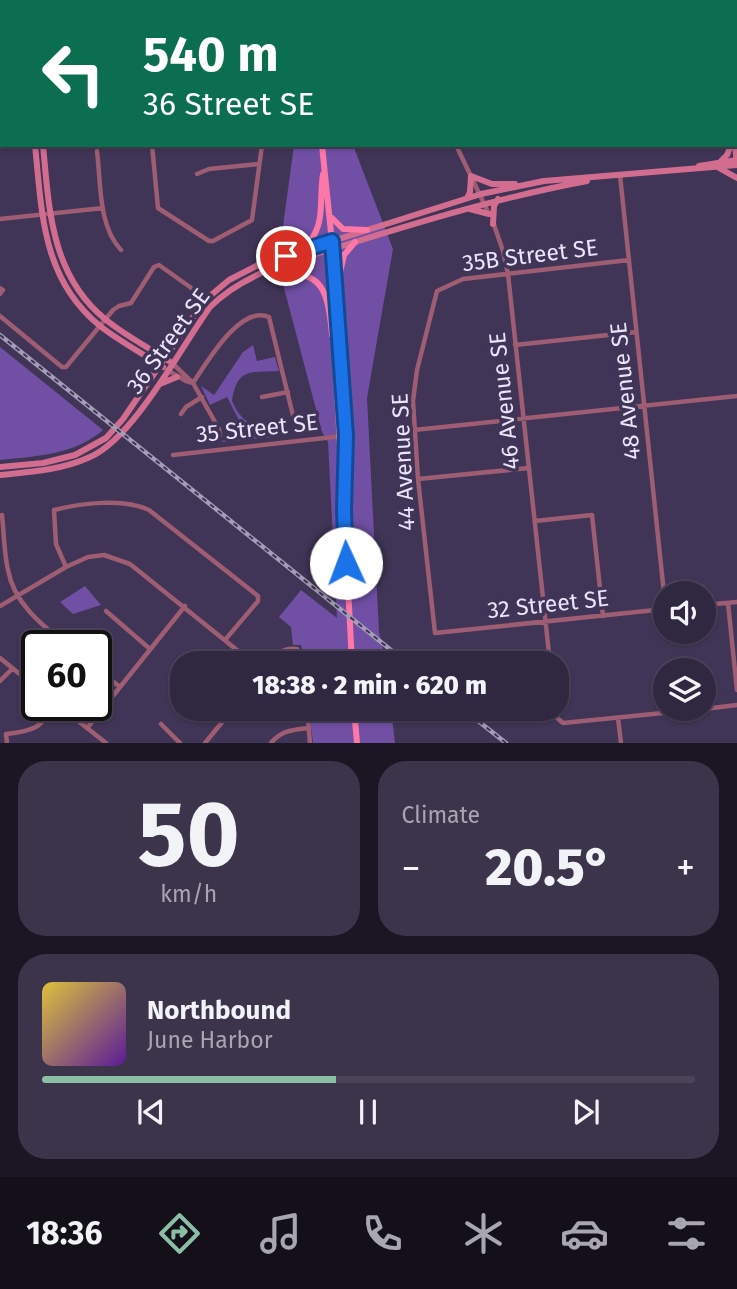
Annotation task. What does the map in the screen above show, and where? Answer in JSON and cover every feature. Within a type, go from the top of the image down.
[{"type":"main road","points":[[322,147],[336,293],[351,651]]},
{"type":"main road","points":[[302,251],[316,236],[321,222],[324,165]]},
{"type":"main road","points":[[330,216],[343,229],[367,230]]},
{"type":"main road","points":[[336,293],[344,256],[355,242]]},
{"type":"main road","points":[[263,272],[304,274],[321,286],[330,307],[342,436]]},
{"type":"main road","points":[[335,357],[337,312]]},
{"type":"main road","points":[[355,721],[356,743]]},
{"type":"street","points":[[35,147],[46,213],[62,264],[74,285],[103,323],[177,377],[193,383]]},
{"type":"street","points":[[43,147],[46,213]]},
{"type":"street","points":[[152,147],[158,208],[209,241],[214,241],[252,220],[262,147]]},
{"type":"street","name":"46 Avenue SE","points":[[457,147],[481,194],[503,251],[508,274],[549,651]]},
{"type":"street","points":[[732,147],[719,164],[737,178]]},
{"type":"street","points":[[97,151],[103,208],[112,241],[121,250]]},
{"type":"street","name":"36 Street SE","points":[[0,467],[60,459],[98,444],[123,419],[210,307],[234,286],[263,272],[367,230],[481,194],[530,184],[737,163]]},
{"type":"street","points":[[197,174],[209,169],[259,164]]},
{"type":"street","name":"36 Street SE","points":[[169,361],[180,337],[204,301],[217,288],[244,271],[302,251],[355,242],[499,199],[620,175]]},
{"type":"street","name":"48 Avenue SE","points":[[620,175],[663,581]]},
{"type":"street","points":[[467,198],[471,176],[492,184],[530,184]]},
{"type":"street","points":[[493,224],[494,207],[499,199]]},
{"type":"street","points":[[0,219],[103,208]]},
{"type":"street","points":[[464,208],[489,214]]},
{"type":"street","name":"35B Street SE","points":[[437,290],[463,279],[629,260]]},
{"type":"street","points":[[0,316],[62,367],[66,367],[119,306],[131,303],[154,267],[159,265],[190,287],[204,301]]},
{"type":"street","points":[[0,288],[3,290],[0,293]]},
{"type":"street","name":"44 Avenue SE","points":[[435,633],[418,479],[413,401],[417,370],[437,290]]},
{"type":"street","points":[[193,383],[232,330],[252,317],[263,314],[269,317],[296,428]]},
{"type":"street","points":[[103,323],[169,361],[193,383],[219,429],[220,436]]},
{"type":"street","points":[[515,345],[636,332]]},
{"type":"street","points":[[153,351],[160,350],[180,337]]},
{"type":"street","name":"36 Street SE","points":[[0,475],[61,467],[100,452],[122,434],[158,385],[164,368]]},
{"type":"street","points":[[158,385],[177,377]]},
{"type":"street","points":[[262,397],[288,392]]},
{"type":"street","points":[[414,430],[737,396]]},
{"type":"street","points":[[181,414],[202,397]]},
{"type":"street","name":"35 Street SE","points":[[173,455],[342,436]]},
{"type":"street","points":[[418,479],[529,468]]},
{"type":"street","points":[[66,567],[56,544],[54,510],[124,502],[149,510],[258,596],[258,601],[225,640]]},
{"type":"street","points":[[535,521],[592,515],[603,616]]},
{"type":"street","points":[[2,516],[8,571],[18,595],[50,630]]},
{"type":"street","points":[[0,606],[66,567],[88,557],[104,555],[130,564],[238,651]]},
{"type":"street","points":[[716,604],[737,602]]},
{"type":"street","points":[[727,603],[737,690]]},
{"type":"street","points":[[88,727],[185,606]]},
{"type":"street","name":"32 Street SE","points":[[435,633],[653,610]]},
{"type":"street","points":[[106,611],[150,649]]},
{"type":"street","points":[[0,658],[21,676]]},
{"type":"street","points":[[0,681],[12,669]]},
{"type":"street","points":[[112,681],[120,687]]},
{"type":"street","points":[[716,707],[737,705]]},
{"type":"street","points":[[569,721],[653,714]]},
{"type":"street","points":[[618,718],[621,743]]},
{"type":"street","points":[[7,743],[3,735],[31,731],[44,721]]},
{"type":"street","points":[[80,721],[106,743]]},
{"type":"street","points":[[205,743],[222,721]]},
{"type":"street","points":[[308,721],[310,743]]},
{"type":"street","points":[[161,724],[180,743]]},
{"type":"street","points":[[271,743],[287,731],[309,728]]},
{"type":"shaded area","points":[[294,147],[354,147],[393,249],[367,398],[379,632],[383,651],[302,651],[301,645],[293,645],[291,627],[279,617],[301,590],[337,618],[328,442],[322,432],[284,288],[278,278]]},
{"type":"shaded area","points":[[253,345],[257,361],[275,357],[279,371],[254,372],[242,377],[234,390],[232,401],[247,421],[257,425],[271,423],[273,437],[221,442],[243,428],[227,397],[210,405],[201,386],[214,395],[243,352]]},
{"type":"shaded area","points":[[0,347],[103,430],[80,445],[67,449],[0,460]]},
{"type":"shaded area","points":[[85,586],[101,605],[73,614],[60,602]]},
{"type":"shaded area","points":[[310,721],[392,721],[395,743],[313,743]]},
{"type":"railway","points":[[0,335],[392,651]]},
{"type":"railway","points":[[478,721],[506,743]]},
{"type":"route","points":[[286,256],[332,241],[346,436],[346,563]]}]
